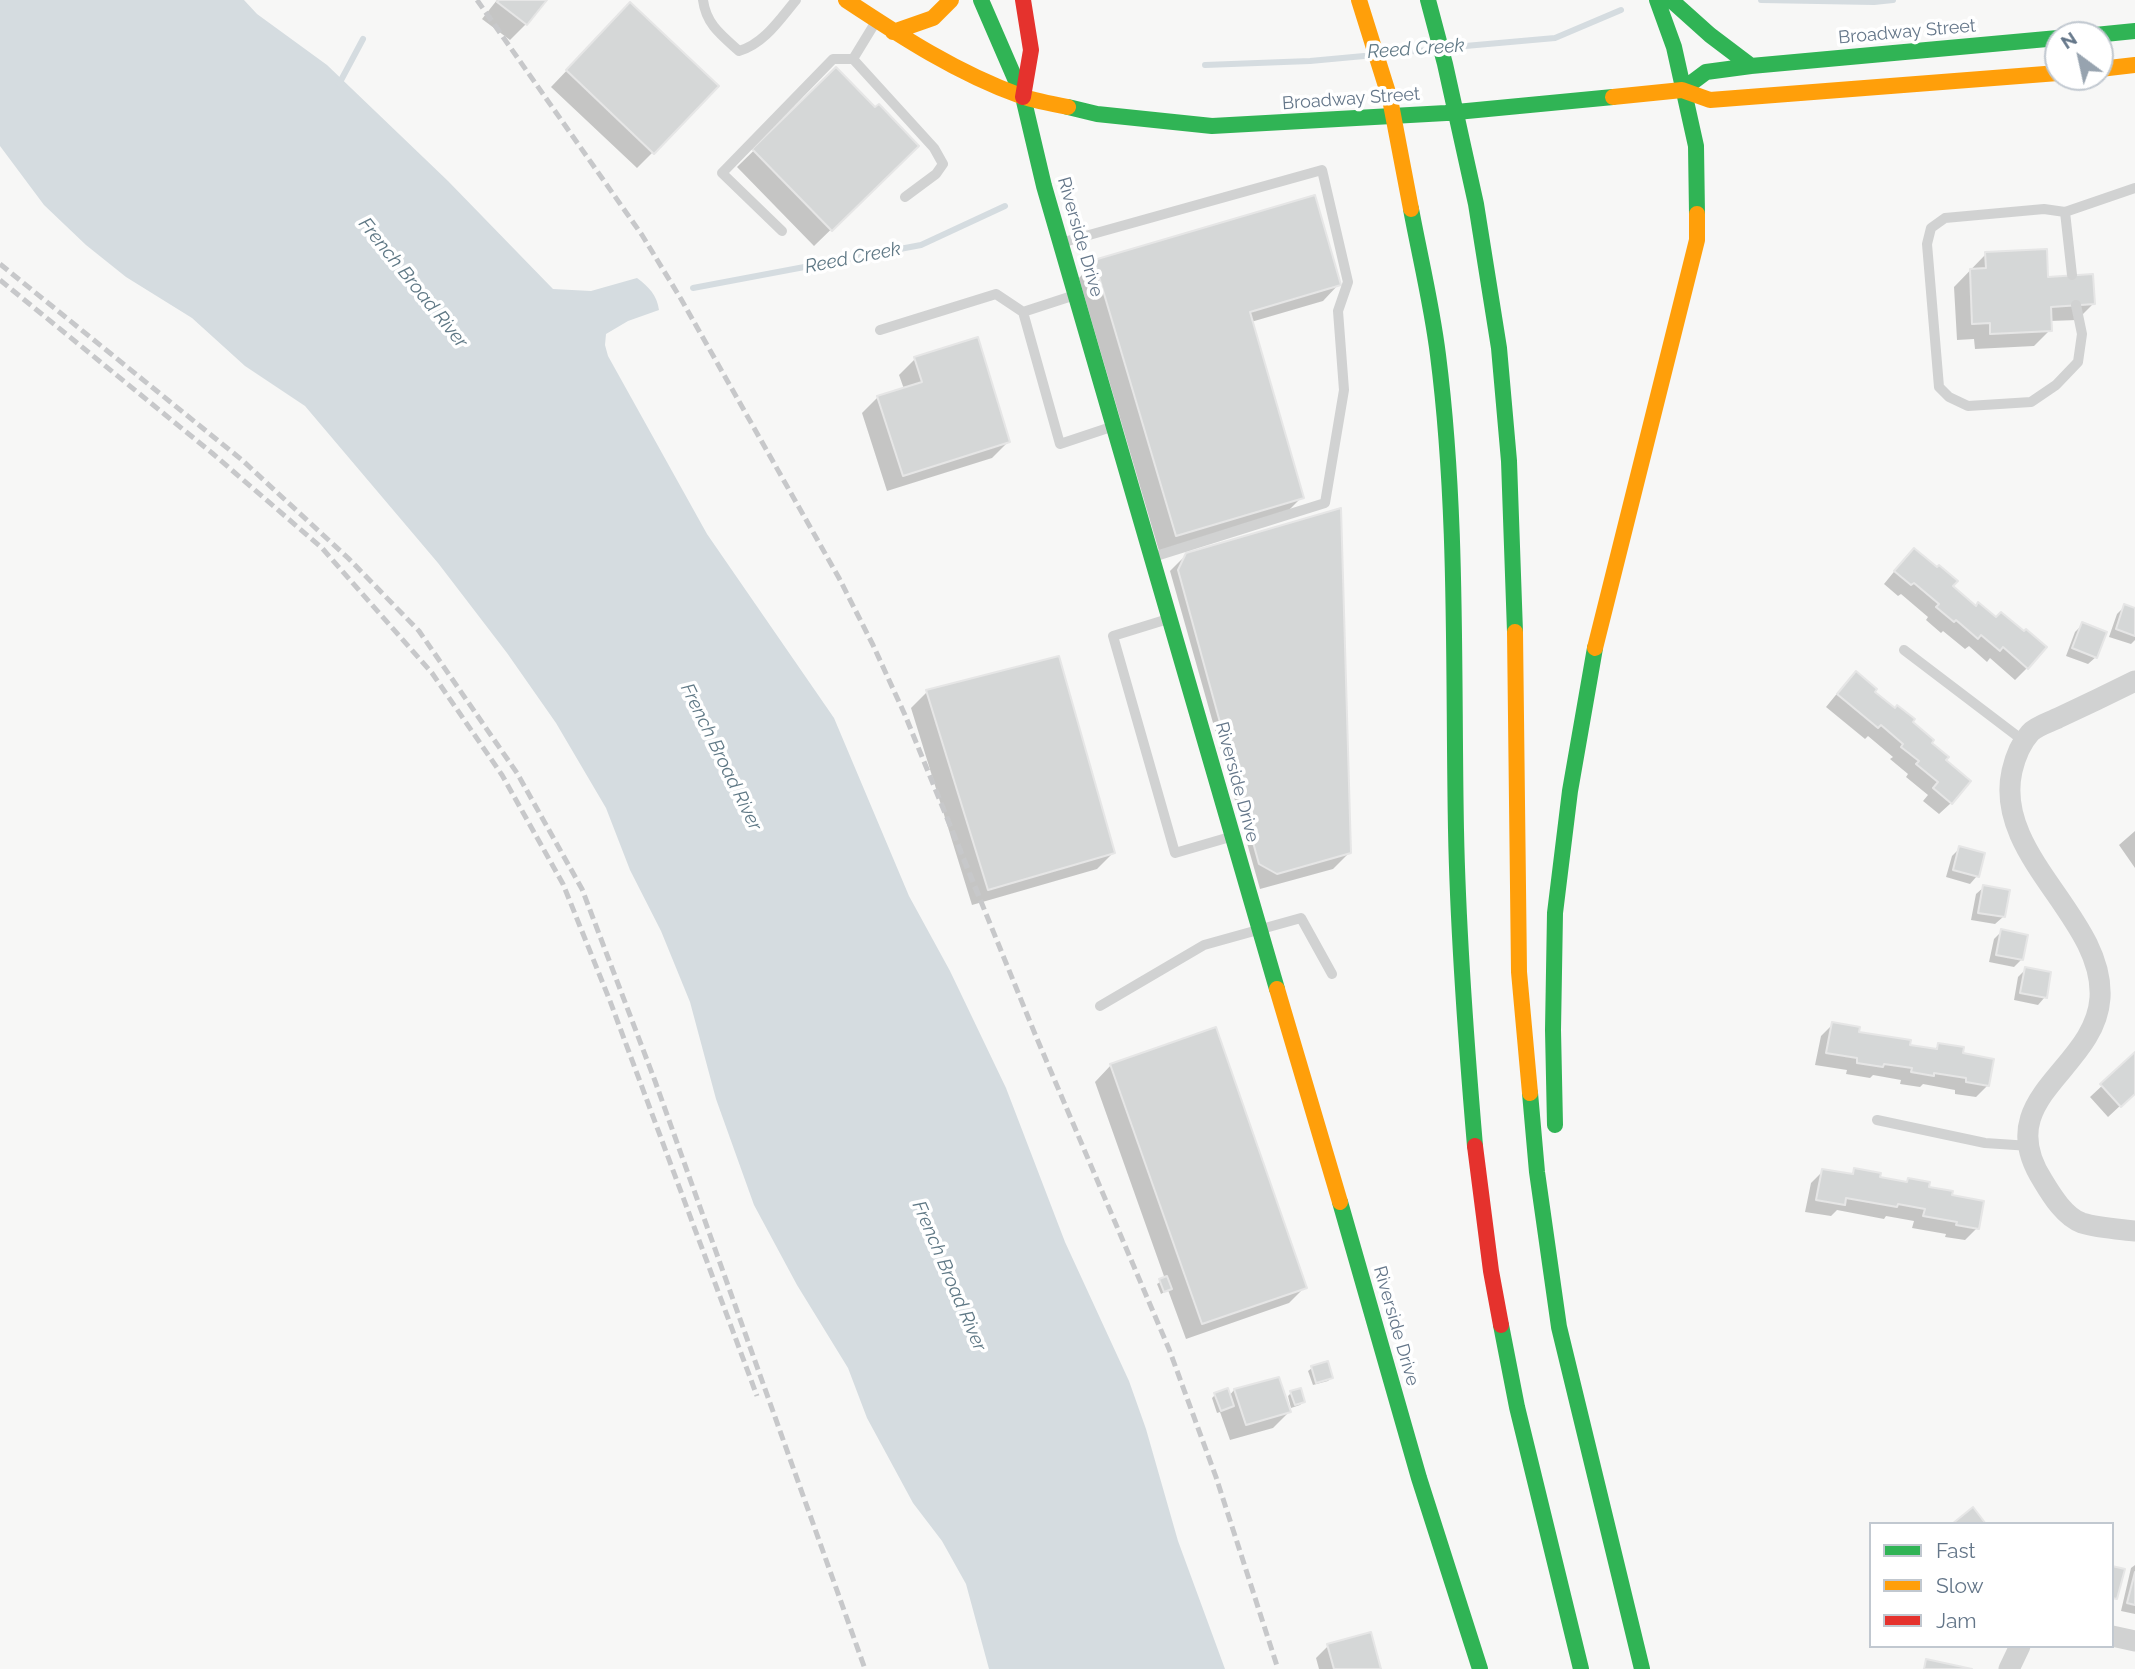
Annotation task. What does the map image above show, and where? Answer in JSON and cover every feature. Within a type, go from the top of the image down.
[{"type":"main road","points":[[846,0],[934,57],[1023,97]]},
{"type":"main road","points":[[893,32],[933,20],[944,11],[951,0]]},
{"type":"main road","points":[[981,0],[1023,97]]},
{"type":"main road","points":[[1023,0],[1031,50],[1023,97]]},
{"type":"main road","points":[[1359,0],[1390,99],[1438,353],[1454,564],[1456,831],[1461,976],[1478,1178],[1491,1271],[1517,1407],[1581,1669]]},
{"type":"main road","points":[[1428,0],[1476,204],[1499,348],[1509,461],[1514,565],[1519,972],[1537,1172],[1559,1327],[1642,1669]]},
{"type":"main road","points":[[1555,1135],[1555,914],[1573,778],[1592,659],[1697,240],[1696,146],[1674,47],[1657,0]]},
{"type":"main road","points":[[1671,0],[1710,35],[1751,66]]},
{"type":"main road","points":[[2114,33],[2135,31]]},
{"type":"main road","name":"Broadway Street","points":[[1682,90],[1706,72],[2044,39]]},
{"type":"main road","points":[[2114,67],[2135,65]]},
{"type":"main road","name":"Broadway Street","points":[[1023,97],[1097,114],[1212,126],[1446,113],[1682,90],[1710,100],[2044,74]]},
{"type":"main road","name":"Riverside Drive","points":[[1023,97],[1044,186],[1113,426],[1419,1478],[1480,1669]]},
{"type":"main road","points":[[1579,1339],[1600,1457],[1595,1484]]},
{"type":"street","points":[[2135,681],[2031,732],[2015,758],[2009,785],[2011,809],[2020,836],[2086,943],[2097,971],[2100,998],[2092,1031],[2076,1056],[2055,1076],[2036,1103],[2028,1131],[2035,1169],[2059,1206],[2081,1223],[2135,1231]]},
{"type":"street","points":[[2114,1636],[2135,1641]]},
{"type":"street","points":[[2009,1669],[2019,1648]]},
{"type":"lane","points":[[703,0],[705,15],[720,34],[739,51],[750,48],[764,38],[796,0]]},
{"type":"lane","points":[[853,59],[877,21]]},
{"type":"lane","points":[[782,231],[722,173],[833,59],[853,59],[934,148],[943,164],[936,174],[905,197]]},
{"type":"lane","points":[[1061,243],[1322,170],[1348,282],[1338,311],[1344,390],[1325,503],[1152,558]]},
{"type":"lane","points":[[2076,305],[2082,334],[2078,362],[2056,385],[2031,402],[1968,406],[1949,397],[1939,387],[1927,244],[1931,228],[1945,218],[2044,209],[2065,212],[2135,188]]},
{"type":"lane","points":[[2065,212],[2071,275]]},
{"type":"lane","points":[[880,330],[996,294],[1023,312],[1060,444],[1113,426]]},
{"type":"lane","points":[[1023,312],[1076,295]]},
{"type":"lane","points":[[1170,618],[1113,636],[1175,853],[1233,836]]},
{"type":"lane","points":[[1904,650],[2025,742]]},
{"type":"lane","points":[[1100,1006],[1204,945],[1301,918],[1332,974]]},
{"type":"lane","points":[[1877,1120],[1985,1143],[2030,1146]]},
{"type":"water","name":"French Broad River","points":[[0,0],[244,0],[257,14],[327,65],[448,181],[553,289],[591,291],[637,278],[652,292],[659,310],[628,321],[606,334],[608,356],[707,534],[834,718],[909,896],[950,971],[1006,1088],[1065,1242],[1129,1381],[1146,1429],[1178,1541],[1225,1669],[989,1669],[966,1584],[942,1541],[913,1503],[867,1418],[848,1368],[797,1285],[754,1205],[716,1099],[690,1002],[661,931],[630,870],[606,808],[556,723],[507,653],[438,563],[305,406],[245,366],[192,318],[126,277],[86,245],[44,205],[0,146]]},
{"type":"building","points":[[547,0],[527,25],[497,2]]},
{"type":"building","points":[[630,2],[719,86],[654,154],[566,70]]},
{"type":"building","points":[[836,67],[875,107],[879,104],[919,146],[832,231],[752,149]]},
{"type":"building","points":[[1315,195],[1341,285],[1250,312],[1304,498],[1176,536],[1094,260]]},
{"type":"building","points":[[2047,249],[2048,277],[2093,274],[2095,304],[2051,307],[2052,331],[1990,334],[1990,323],[1972,324],[1970,269],[1986,268],[1985,252]]},
{"type":"building","points":[[978,337],[1010,442],[903,476],[877,396],[922,382],[914,357]]},
{"type":"building","points":[[1341,508],[1351,853],[1277,874],[1259,864],[1178,570],[1186,553]]},
{"type":"building","points":[[1914,548],[1958,581],[1953,586],[1976,606],[1978,602],[1996,617],[2001,612],[2047,647],[2028,669],[2003,647],[2000,651],[1981,635],[1978,639],[1956,620],[1954,622],[1936,607],[1939,604],[1914,583],[1911,585],[1894,571]]},
{"type":"building","points":[[2124,604],[2135,608],[2135,636],[2116,629]]},
{"type":"building","points":[[2082,622],[2107,632],[2097,658],[2072,648]]},
{"type":"building","points":[[1059,656],[1115,853],[988,890],[926,690]]},
{"type":"building","points":[[1856,671],[1877,689],[1875,692],[1915,719],[1913,722],[1949,757],[1946,760],[1971,781],[1952,804],[1933,788],[1938,782],[1916,764],[1919,761],[1901,747],[1903,744],[1881,725],[1878,728],[1837,694]]},
{"type":"building","points":[[1959,846],[1985,853],[1979,877],[1953,870]]},
{"type":"building","points":[[1983,885],[2010,890],[2005,917],[1978,913]]},
{"type":"building","points":[[2001,929],[2028,935],[2023,960],[1996,955]]},
{"type":"building","points":[[2025,967],[2051,972],[2047,998],[2020,993]]},
{"type":"building","points":[[1832,1022],[1860,1027],[1859,1032],[1911,1040],[1910,1045],[1937,1049],[1938,1043],[1964,1047],[1963,1053],[1994,1059],[1989,1086],[1966,1082],[1966,1078],[1911,1072],[1912,1068],[1857,1063],[1857,1058],[1826,1053]]},
{"type":"building","points":[[1216,1027],[1307,1288],[1202,1324],[1110,1064]]},
{"type":"building","points":[[2135,1052],[2135,1094],[2121,1107],[2100,1084]]},
{"type":"building","points":[[1854,1168],[1907,1182],[1908,1178],[1930,1182],[1929,1187],[1984,1201],[1979,1229],[1923,1216],[1925,1209],[1898,1204],[1897,1207],[1846,1198],[1845,1205],[1816,1200],[1822,1169],[1853,1174]]},
{"type":"building","points":[[1167,1276],[1172,1289],[1164,1292],[1159,1279]]},
{"type":"building","points":[[1328,1361],[1333,1378],[1316,1383],[1311,1366]]},
{"type":"building","points":[[1279,1377],[1291,1412],[1246,1425],[1234,1389]]},
{"type":"building","points":[[1228,1388],[1234,1406],[1221,1411],[1214,1393]]},
{"type":"building","points":[[1301,1388],[1305,1402],[1295,1405],[1290,1391]]},
{"type":"building","points":[[1973,1507],[1984,1522],[1954,1522]]},
{"type":"building","points":[[2114,1566],[2125,1569],[2117,1599],[2114,1598]]},
{"type":"building","points":[[2135,1572],[2135,1605],[2127,1603]]},
{"type":"building","points":[[1371,1632],[1381,1669],[1334,1669],[1327,1644]]},
{"type":"building","points":[[1926,1659],[1972,1669],[1924,1669]]},
{"type":"waterway","name":"Reed Creek","points":[[1761,0],[1893,0]]},
{"type":"waterway","name":"Reed Creek","points":[[1454,47],[1555,38],[1621,10]]},
{"type":"waterway","points":[[339,84],[363,39]]},
{"type":"waterway","name":"Reed Creek","points":[[1388,53],[1430,50]]},
{"type":"waterway","name":"Reed Creek","points":[[1205,65],[1364,56]]},
{"type":"waterway","name":"Reed Creek","points":[[693,288],[921,245],[1005,206]]},
{"type":"railway","points":[[477,0],[642,235],[839,578],[873,645],[905,715],[1035,1034],[1169,1349],[1216,1477],[1278,1669]]},
{"type":"railway","points":[[0,264],[242,460],[348,558],[419,631],[517,773],[582,889],[655,1081],[865,1669]]},
{"type":"railway","points":[[0,280],[212,453],[322,548],[432,673],[502,775],[563,884],[610,1001],[757,1396]]},
{"type":"traffic: fast","points":[[981,0],[1023,97]]},
{"type":"traffic: fast","points":[[1428,0],[1476,204],[1499,348],[1509,461],[1515,632]]},
{"type":"traffic: fast","points":[[1657,0],[1674,47],[1696,146],[1697,214]]},
{"type":"traffic: fast","points":[[1671,0],[1710,35],[1751,66]]},
{"type":"traffic: fast","points":[[2114,33],[2135,31]]},
{"type":"traffic: fast","points":[[1682,90],[1706,72],[2044,39]]},
{"type":"traffic: fast","points":[[1023,97],[1044,186],[1277,989]]},
{"type":"traffic: fast","points":[[1068,107],[1097,114],[1212,126],[1446,113],[1613,97]]},
{"type":"traffic: fast","points":[[1411,209],[1435,337],[1449,473],[1459,909],[1475,1146]]},
{"type":"traffic: fast","points":[[1555,1125],[1555,913],[1570,791],[1595,648]]},
{"type":"traffic: fast","points":[[1530,1093],[1537,1172],[1559,1327],[1642,1669]]},
{"type":"traffic: fast","points":[[1340,1202],[1419,1478],[1480,1669]]},
{"type":"traffic: fast","points":[[1501,1325],[1517,1407],[1581,1669]]},
{"type":"traffic: slow","points":[[846,0],[909,41],[997,87],[1038,101],[1068,107]]},
{"type":"traffic: slow","points":[[893,32],[933,18],[951,0]]},
{"type":"traffic: slow","points":[[1359,0],[1390,99],[1411,209]]},
{"type":"traffic: slow","points":[[2114,67],[2135,65]]},
{"type":"traffic: slow","points":[[1613,97],[1682,90],[1710,100],[2044,74]]},
{"type":"traffic: slow","points":[[1595,648],[1697,240],[1697,214]]},
{"type":"traffic: slow","points":[[1515,632],[1519,972],[1530,1093]]},
{"type":"traffic: slow","points":[[1277,989],[1340,1202]]},
{"type":"traffic: jam","points":[[1023,0],[1031,50],[1023,97]]},
{"type":"traffic: jam","points":[[1475,1146],[1491,1271],[1501,1325]]}]
